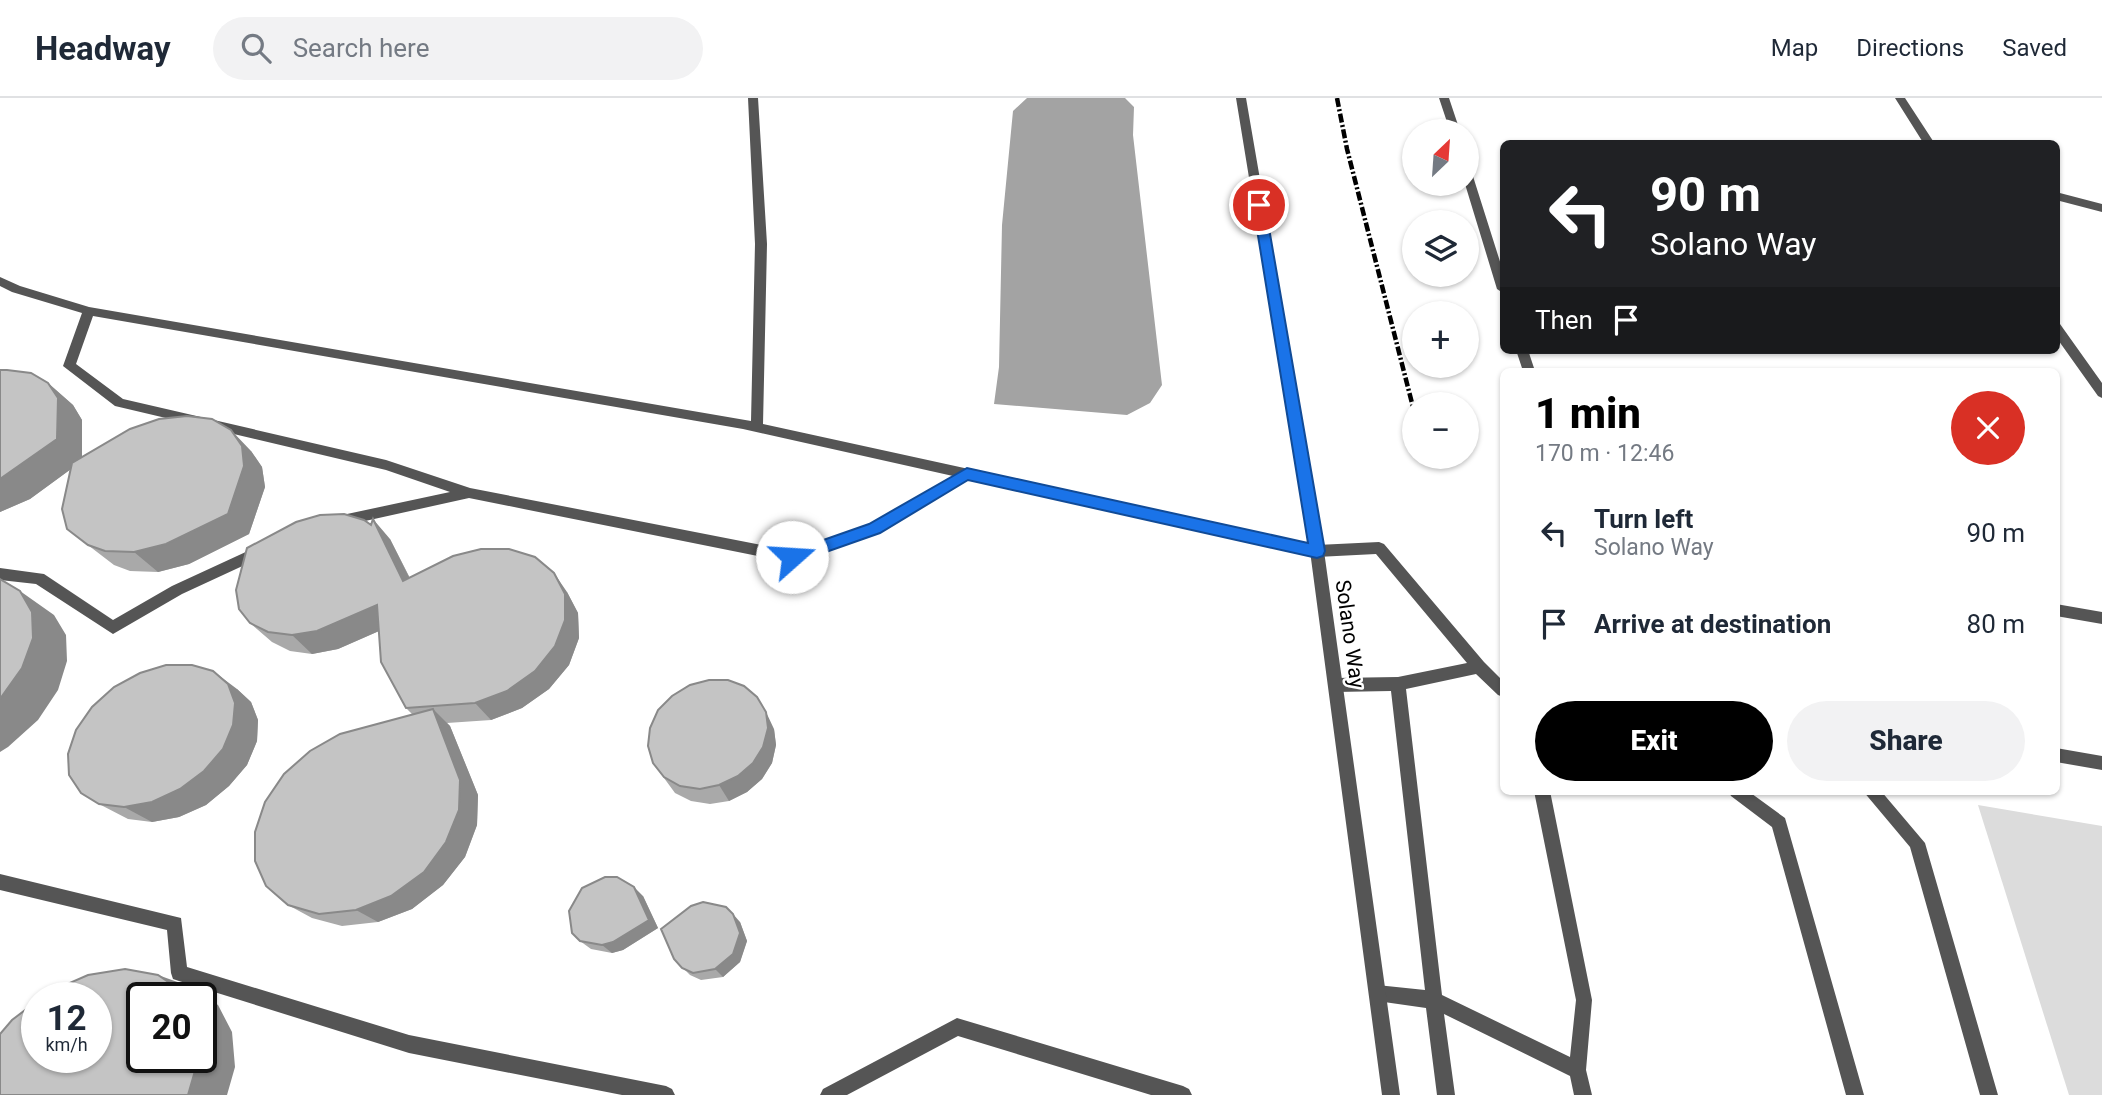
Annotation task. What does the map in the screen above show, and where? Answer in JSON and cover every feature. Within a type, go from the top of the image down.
[{"type":"street","points":[[753,98],[761,244],[757,427]]},
{"type":"street","name":"Solano Way","points":[[1241,98],[1317,551],[1391,1095]]},
{"type":"street","points":[[1444,98],[1451,119]]},
{"type":"street","points":[[1900,98],[1927,140]]},
{"type":"street","points":[[1474,196],[1500,279]]},
{"type":"street","points":[[2060,196],[2102,208]]},
{"type":"street","points":[[0,281],[16,289],[89,311],[757,427],[1317,551],[1379,548],[1479,667],[1500,687]]},
{"type":"street","points":[[89,311],[69,366],[119,403],[386,465],[470,493],[792,557],[874,528],[967,474]]},
{"type":"street","points":[[2060,333],[2102,393]]},
{"type":"street","points":[[328,523],[470,493]]},
{"type":"street","points":[[0,573],[38,578],[113,628],[177,590],[278,543]]},
{"type":"street","points":[[2060,611],[2102,618]]},
{"type":"street","points":[[1335,685],[1398,684],[1479,667]]},
{"type":"street","points":[[1398,684],[1446,1095]]},
{"type":"street","points":[[2060,756],[2102,763]]},
{"type":"street","points":[[1543,795],[1584,1000],[1577,1070],[1583,1095]]},
{"type":"street","points":[[1741,795],[1779,823],[1855,1095]]},
{"type":"street","points":[[1875,795],[1917,843],[1989,1095]]},
{"type":"street","points":[[0,882],[174,924],[179,973],[409,1044],[666,1095]]},
{"type":"street","points":[[1377,993],[1434,1000],[1577,1070]]},
{"type":"street","points":[[829,1095],[957,1027],[1160,1092],[1183,1095]]},
{"type":"shaded area","points":[[1027,98],[1125,98],[1134,107],[1133,135],[1162,385],[1150,403],[1127,415],[994,404],[999,367],[1002,225],[1013,111]]},
{"type":"shaded area","points":[[1978,805],[2102,826],[2102,1095],[2069,1095]]},
{"type":"building","points":[[0,370],[31,373],[48,383],[58,398],[57,439],[0,479]]},
{"type":"building","points":[[187,416],[212,419],[231,430],[242,446],[244,466],[228,514],[166,544],[134,552],[105,551],[88,545],[67,529],[62,509],[72,463],[130,429],[159,419]]},
{"type":"building","points":[[344,514],[371,525],[373,519],[403,581],[453,556],[481,549],[509,549],[535,557],[554,573],[565,594],[565,620],[555,646],[535,671],[507,691],[475,703],[406,708],[381,662],[377,605],[317,631],[292,635],[268,632],[250,623],[239,609],[236,590],[247,548],[296,522],[320,515]]},
{"type":"building","points":[[0,579],[20,591],[32,612],[33,638],[22,668],[0,699]]},
{"type":"building","points":[[166,665],[192,665],[213,671],[228,684],[235,703],[233,725],[223,749],[204,771],[180,789],[152,802],[124,807],[99,804],[81,793],[69,775],[68,754],[76,730],[92,707],[114,687],[140,673]]},
{"type":"building","points":[[709,680],[728,680],[744,686],[757,697],[766,712],[768,728],[763,747],[753,763],[738,776],[719,785],[700,789],[680,786],[664,777],[653,763],[648,746],[650,728],[658,710],[672,696],[690,685]]},
{"type":"building","points":[[433,709],[460,780],[459,810],[446,842],[424,872],[391,896],[356,910],[319,914],[288,905],[266,886],[255,861],[255,832],[265,802],[284,774],[310,751],[340,734]]},
{"type":"building","points":[[605,877],[617,877],[634,887],[649,920],[613,942],[602,945],[580,941],[572,933],[569,911],[582,888]]},
{"type":"building","points":[[703,902],[726,907],[733,914],[740,933],[733,954],[715,969],[693,973],[682,968],[674,959],[661,929],[691,906]]},
{"type":"building","points":[[125,969],[158,975],[168,982],[126,982],[126,1073],[194,1073],[188,1095],[0,1095],[0,1034],[21,1013],[21,1073],[112,1073],[112,982],[72,982],[88,975]]},
{"type":"railway","points":[[1337,98],[1347,149],[1409,392]]},
{"type":"route","points":[[792,557],[874,528],[967,474],[1317,551],[1259,205]]}]
